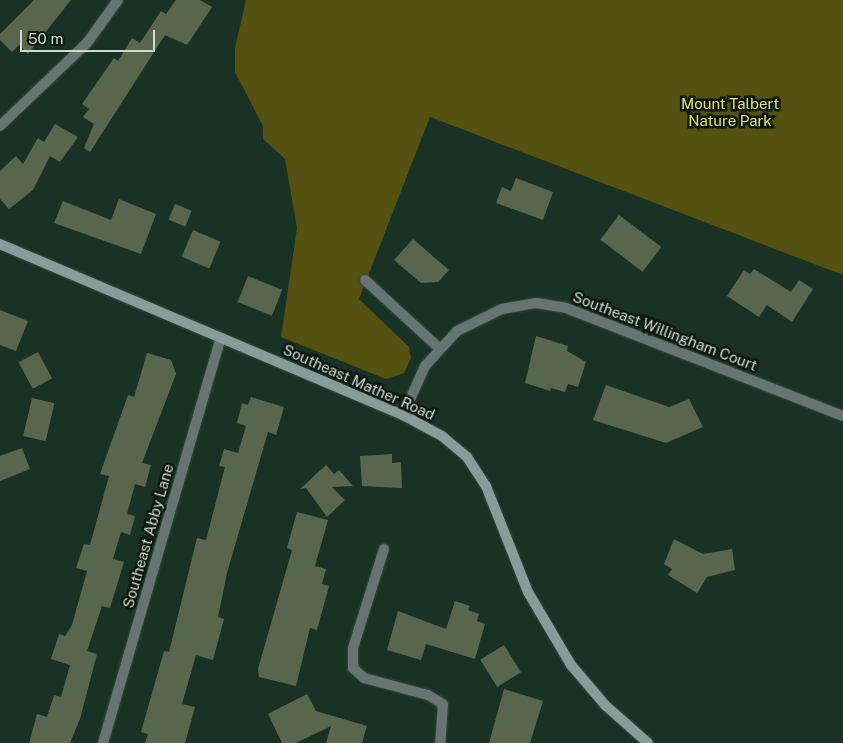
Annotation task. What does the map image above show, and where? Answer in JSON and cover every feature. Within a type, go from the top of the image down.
[{"type":"street","points":[[0,126],[87,43],[118,0]]},
{"type":"street","name":"Southeast Mather Road","points":[[0,244],[404,415],[442,436],[477,470],[528,592],[556,642],[605,706],[648,743]]},
{"type":"street","points":[[365,280],[440,348]]},
{"type":"street","name":"Southeast Willingham Court","points":[[404,415],[425,366],[440,348],[471,321],[502,309],[536,303],[557,307],[843,416]]},
{"type":"street","name":"Southeast Abby Lane","points":[[103,743],[221,338]]},
{"type":"street","points":[[384,549],[353,648],[353,668],[364,678],[428,695],[443,704],[440,743]]},
{"type":"green space","name":"Mount Talbert Nature Park","points":[[246,0],[843,0],[843,275],[430,117],[359,299],[409,347],[411,358],[404,373],[386,379],[281,337],[297,228],[285,159],[263,139],[263,126],[235,72],[235,48]]},
{"type":"building","points":[[34,0],[71,0],[28,54],[19,45],[12,52],[0,40],[0,34]]},
{"type":"building","points":[[176,0],[200,0],[212,7],[187,45],[165,35],[90,152],[84,148],[94,124],[83,117],[89,109],[82,104],[114,58],[118,61],[132,38],[140,43],[161,11],[166,14]]},
{"type":"building","points":[[55,124],[78,137],[60,162],[50,156],[33,190],[9,209],[0,199],[0,171],[16,156],[23,164],[38,138],[44,142]]},
{"type":"building","points":[[516,178],[553,192],[543,220],[496,203],[502,187],[511,191]]},
{"type":"building","points":[[119,199],[156,214],[141,254],[54,223],[63,201],[111,220]]},
{"type":"building","points":[[175,204],[192,211],[185,227],[169,220]]},
{"type":"building","points":[[619,215],[661,247],[643,272],[600,240]]},
{"type":"building","points":[[193,230],[221,242],[209,268],[182,257]]},
{"type":"building","points":[[413,239],[449,270],[438,282],[421,283],[394,260]]},
{"type":"building","points":[[754,269],[791,292],[799,280],[813,289],[792,322],[767,305],[759,317],[727,296],[744,270],[750,274]]},
{"type":"building","points":[[248,276],[282,290],[272,316],[238,302]]},
{"type":"building","points":[[0,310],[28,321],[16,351],[0,345]]},
{"type":"building","points":[[536,336],[568,346],[567,351],[586,362],[578,387],[568,384],[565,392],[551,388],[550,391],[525,383]]},
{"type":"building","points":[[38,352],[52,378],[33,389],[19,362]]},
{"type":"building","points":[[147,353],[171,360],[176,374],[142,463],[151,465],[145,487],[135,484],[127,514],[135,516],[130,535],[121,532],[113,559],[124,562],[110,608],[102,606],[87,651],[97,654],[80,719],[70,743],[29,743],[37,714],[47,717],[54,695],[61,697],[70,665],[51,659],[59,634],[65,636],[72,625],[87,571],[76,568],[84,544],[90,545],[109,476],[100,474],[128,395],[134,397]]},
{"type":"building","points":[[606,385],[669,407],[689,399],[703,427],[666,443],[593,420]]},
{"type":"building","points":[[251,397],[284,407],[276,435],[268,432],[227,573],[218,617],[224,619],[213,660],[196,655],[182,704],[195,707],[185,743],[145,743],[148,734],[141,732],[164,651],[169,652],[197,538],[206,540],[225,467],[219,466],[224,449],[238,453],[246,426],[237,423],[242,403],[248,405]]},
{"type":"building","points":[[32,398],[54,403],[46,441],[23,436]]},
{"type":"building","points":[[22,448],[30,469],[0,481],[0,456]]},
{"type":"building","points":[[392,454],[392,463],[401,462],[402,488],[362,486],[360,456]]},
{"type":"building","points":[[326,465],[334,474],[339,470],[353,486],[332,487],[345,500],[327,517],[306,488],[300,489]]},
{"type":"building","points":[[297,512],[328,520],[315,566],[326,569],[322,584],[329,586],[317,630],[310,628],[296,686],[259,677],[258,669],[292,550],[287,548]]},
{"type":"building","points":[[674,539],[703,554],[732,549],[735,570],[707,577],[697,593],[668,575],[672,569],[664,564]]},
{"type":"building","points":[[455,601],[470,606],[468,610],[479,614],[477,621],[485,624],[475,659],[426,644],[421,660],[387,650],[398,611],[446,629]]},
{"type":"building","points":[[504,645],[521,672],[497,687],[480,660]]},
{"type":"building","points":[[504,689],[543,701],[530,743],[489,743]]},
{"type":"building","points":[[307,694],[316,711],[367,726],[362,743],[326,743],[331,726],[296,743],[282,743],[268,714]]}]
